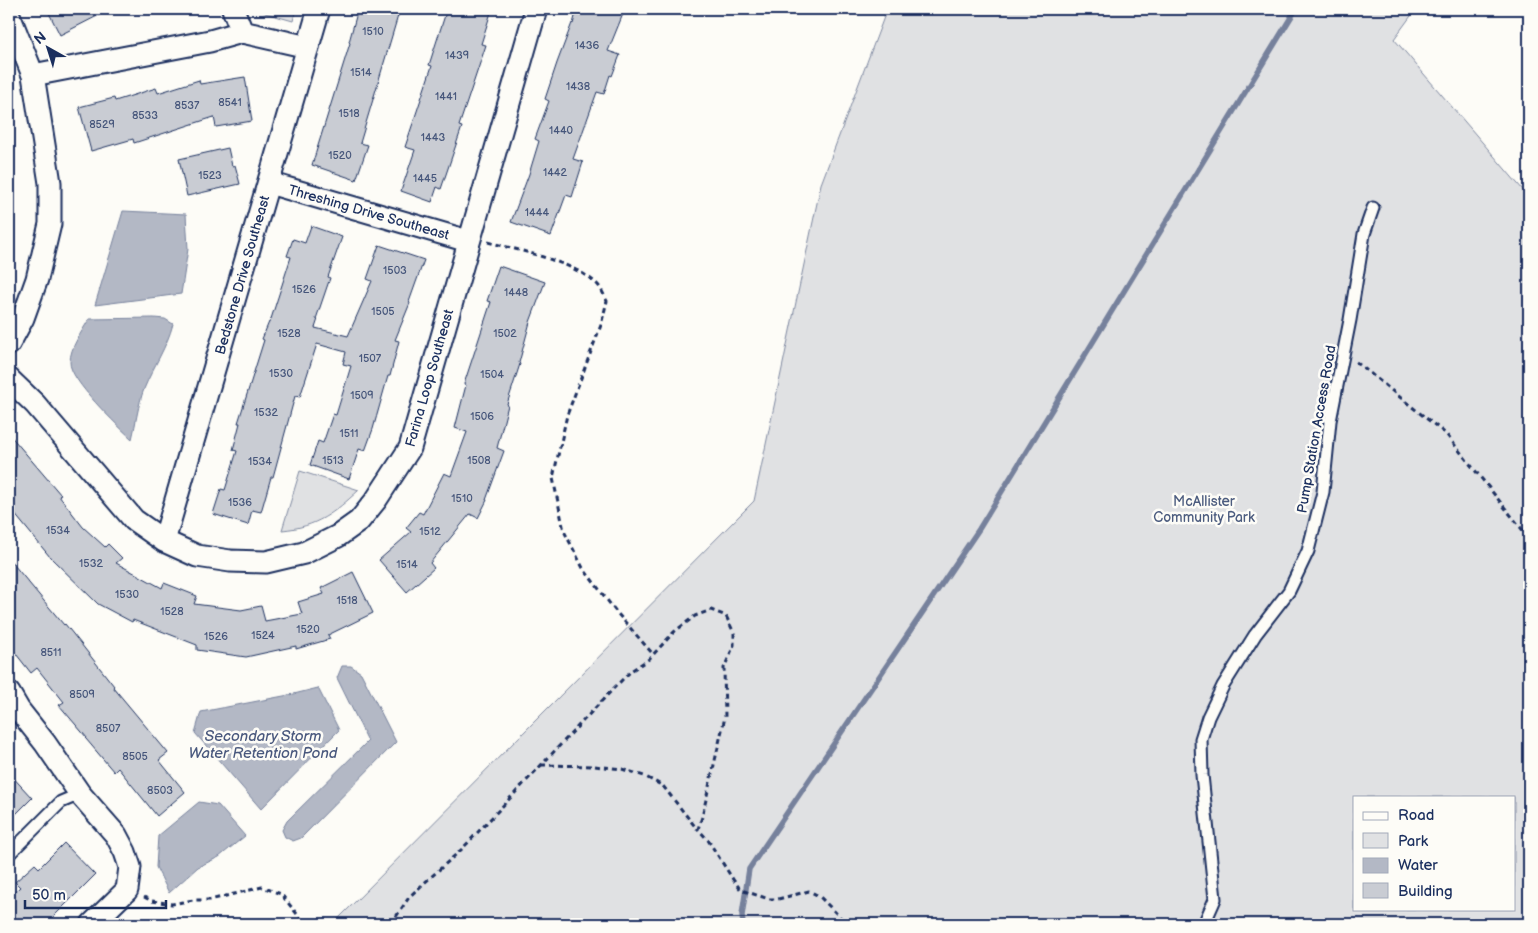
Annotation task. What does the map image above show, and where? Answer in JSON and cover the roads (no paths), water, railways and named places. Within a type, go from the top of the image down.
[{"type":"street","points":[[233,9],[242,32]]},
{"type":"street","name":"Bedstone Drive Southeast","points":[[164,541],[319,9]]},
{"type":"street","name":"Farina Loop Southeast","points":[[9,379],[35,404],[134,520],[164,541],[197,556],[230,561],[266,562],[304,553],[338,536],[359,521],[376,500],[410,448],[536,9]]},
{"type":"street","points":[[9,14],[33,75],[50,183],[50,224],[37,279],[23,318],[9,344]]},
{"type":"street","points":[[33,75],[210,42],[242,32],[308,47]]},
{"type":"street","name":"Threshing Drive Southeast","points":[[269,183],[468,242]]},
{"type":"street","points":[[12,706],[44,743],[80,794],[116,836],[125,852],[130,867],[127,890],[92,924]]},
{"type":"lane","name":"Pump Station Access Road","points":[[1204,924],[1215,900],[1202,775],[1201,739],[1208,717],[1223,686],[1254,635],[1289,591],[1308,551],[1323,492],[1330,421],[1350,320],[1364,234],[1373,208]]},
{"type":"lane","points":[[9,854],[61,802],[80,794]]},
{"type":"water","points":[[123,211],[186,214],[188,249],[181,294],[95,305]]},
{"type":"water","points":[[89,319],[165,319],[173,324],[144,389],[132,439],[85,391],[72,370],[71,356],[74,345]]},
{"type":"water","points":[[342,666],[351,666],[361,673],[396,742],[301,838],[293,841],[285,837],[282,830],[287,821],[368,741],[337,678]]},
{"type":"water","name":"Secondary Storm Water Retention Pond","points":[[318,688],[339,730],[261,809],[195,733],[201,712]]},
{"type":"water","points":[[199,802],[218,805],[245,836],[219,857],[198,867],[169,893],[156,867],[158,836]]},
{"type":"waterway","points":[[743,924],[742,915],[749,869],[979,529],[1296,9]]},
{"type":"park label","name":"McAllister Community Park","points":[[1204,510]]}]
